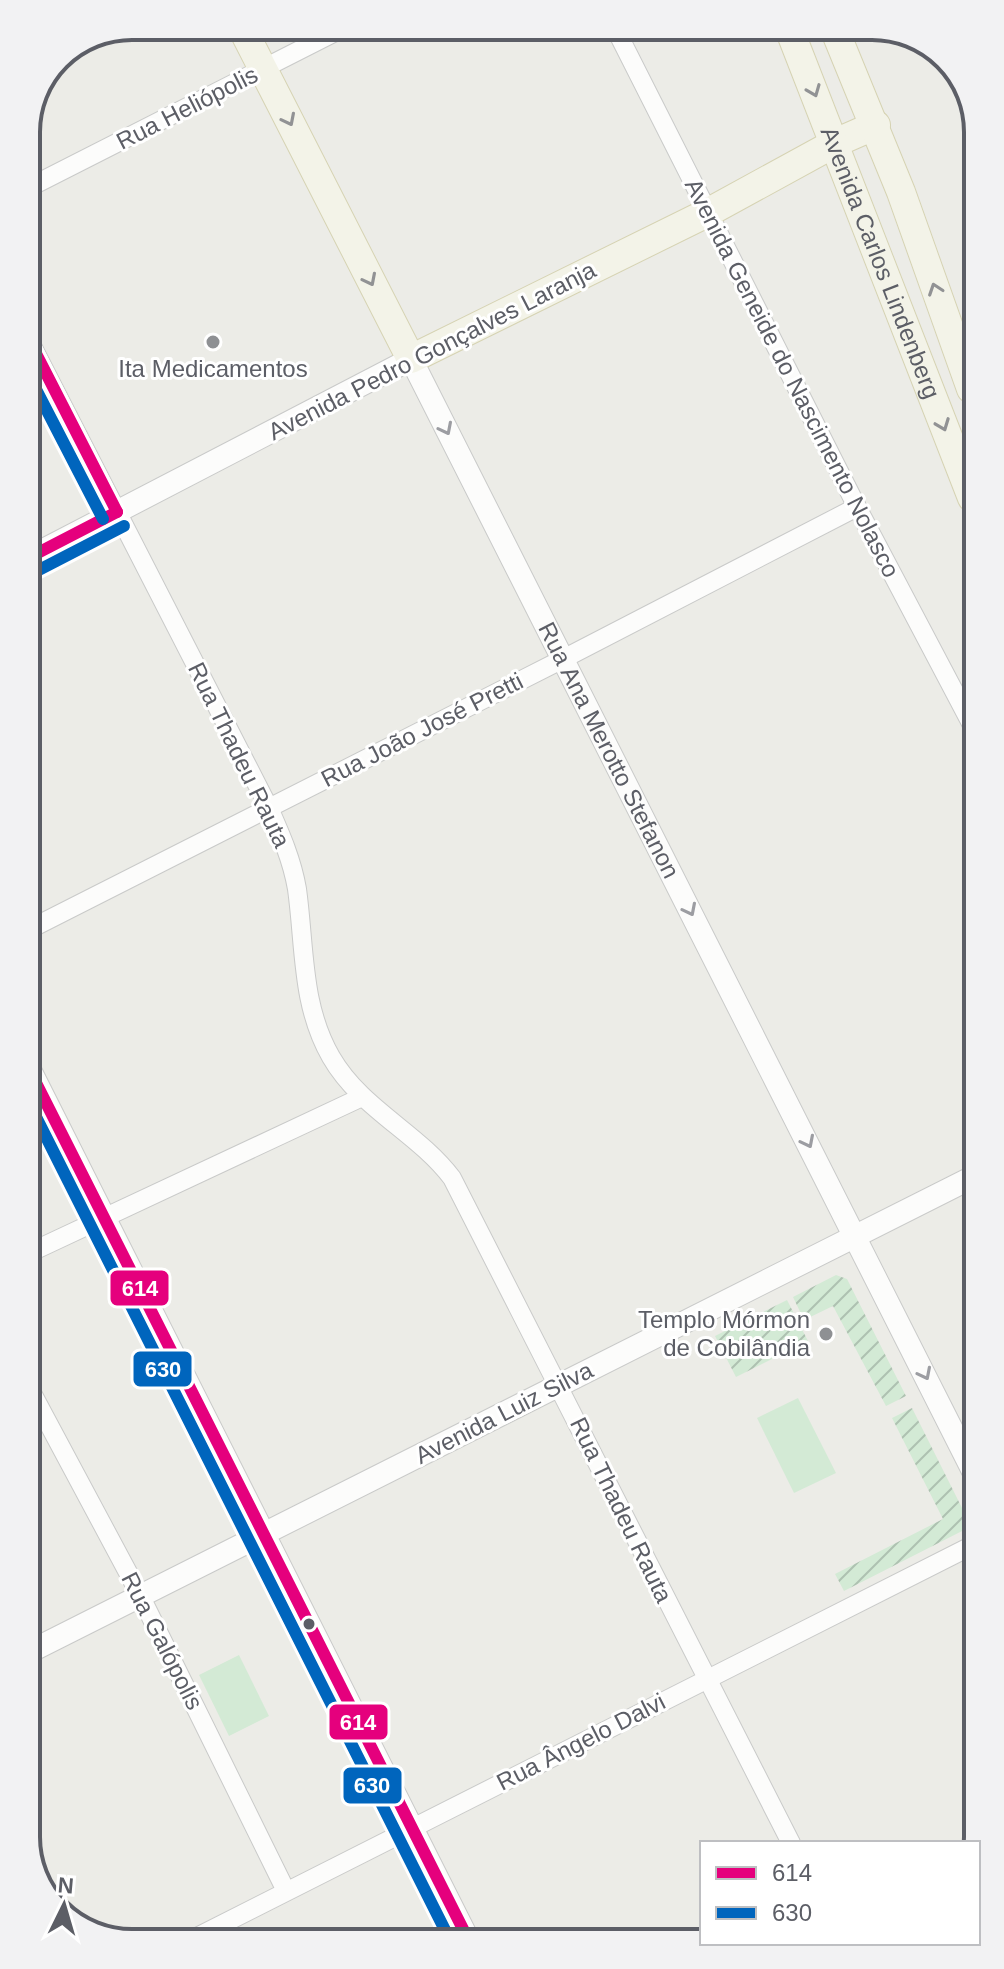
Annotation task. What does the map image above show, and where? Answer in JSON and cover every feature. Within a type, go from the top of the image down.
[{"type":"main road","name":"Rua Ana Merotto Stefanon","points":[[248,40],[411,359]]},
{"type":"main road","name":"Avenida Carlos Lindenberg","points":[[794,40],[964,477]]},
{"type":"main road","name":"Avenida Carlos Lindenberg","points":[[839,40],[876,125],[964,370]]},
{"type":"main road","name":"Avenida Pedro Gonçalves Laranja","points":[[411,359],[707,213],[835,143],[876,125]]},
{"type":"street","name":"Rua Heliópolis","points":[[40,182],[319,40]]},
{"type":"street","name":"Avenida Geneide do Nascimento Nolasco","points":[[621,40],[857,507],[964,710]]},
{"type":"street","name":"Avenida Pedro Gonçalves Laranja","points":[[40,552],[411,359]]},
{"type":"street","name":"Rua Ana Merotto Stefanon","points":[[411,359],[964,1453]]},
{"type":"street","name":"Rua Thadeu Rauta","points":[[40,361],[269,808],[286,848],[295,880],[307,994],[314,1020],[331,1057],[362,1097],[436,1159],[452,1178],[790,1841]]},
{"type":"street","name":"Rua João José Pretti","points":[[40,924],[857,507]]},
{"type":"street","points":[[40,1090],[463,1929]]},
{"type":"street","points":[[40,1248],[362,1097]]},
{"type":"street","name":"Avenida Luiz Silva","points":[[40,1646],[964,1182]]},
{"type":"street","name":"Rua Galópolis","points":[[40,1408],[140,1595],[286,1891]]},
{"type":"street","name":"Rua Ângelo Dalvi","points":[[212,1929],[964,1550]]},
{"type":"green space","points":[[836,1275],[847,1279],[906,1396],[886,1406],[833,1306],[804,1320],[793,1297]]},
{"type":"green space","points":[[787,1300],[808,1341],[736,1377],[715,1336]]},
{"type":"green space","points":[[798,1398],[836,1473],[794,1493],[757,1418]]},
{"type":"green space","points":[[912,1408],[964,1512],[964,1530],[844,1591],[835,1574],[943,1519],[892,1418]]},
{"type":"green space","points":[[239,1655],[269,1716],[229,1736],[199,1675]]},
{"type":"transit line","name":"614","points":[[40,361],[117,512]]},
{"type":"transit line","name":"630","points":[[40,397],[103,519]]},
{"type":"transit line","name":"614","points":[[40,552],[117,512]]},
{"type":"transit line","name":"630","points":[[40,569],[124,526]]},
{"type":"transit line","name":"614","points":[[40,1091],[463,1929]]},
{"type":"transit line","name":"630","points":[[40,1125],[444,1929]]},
{"type":"place","name":"Ita Medicamentos","points":[[213,342]]},
{"type":"place","name":"Templo Mórmon de Cobilândia","points":[[826,1334]]}]
